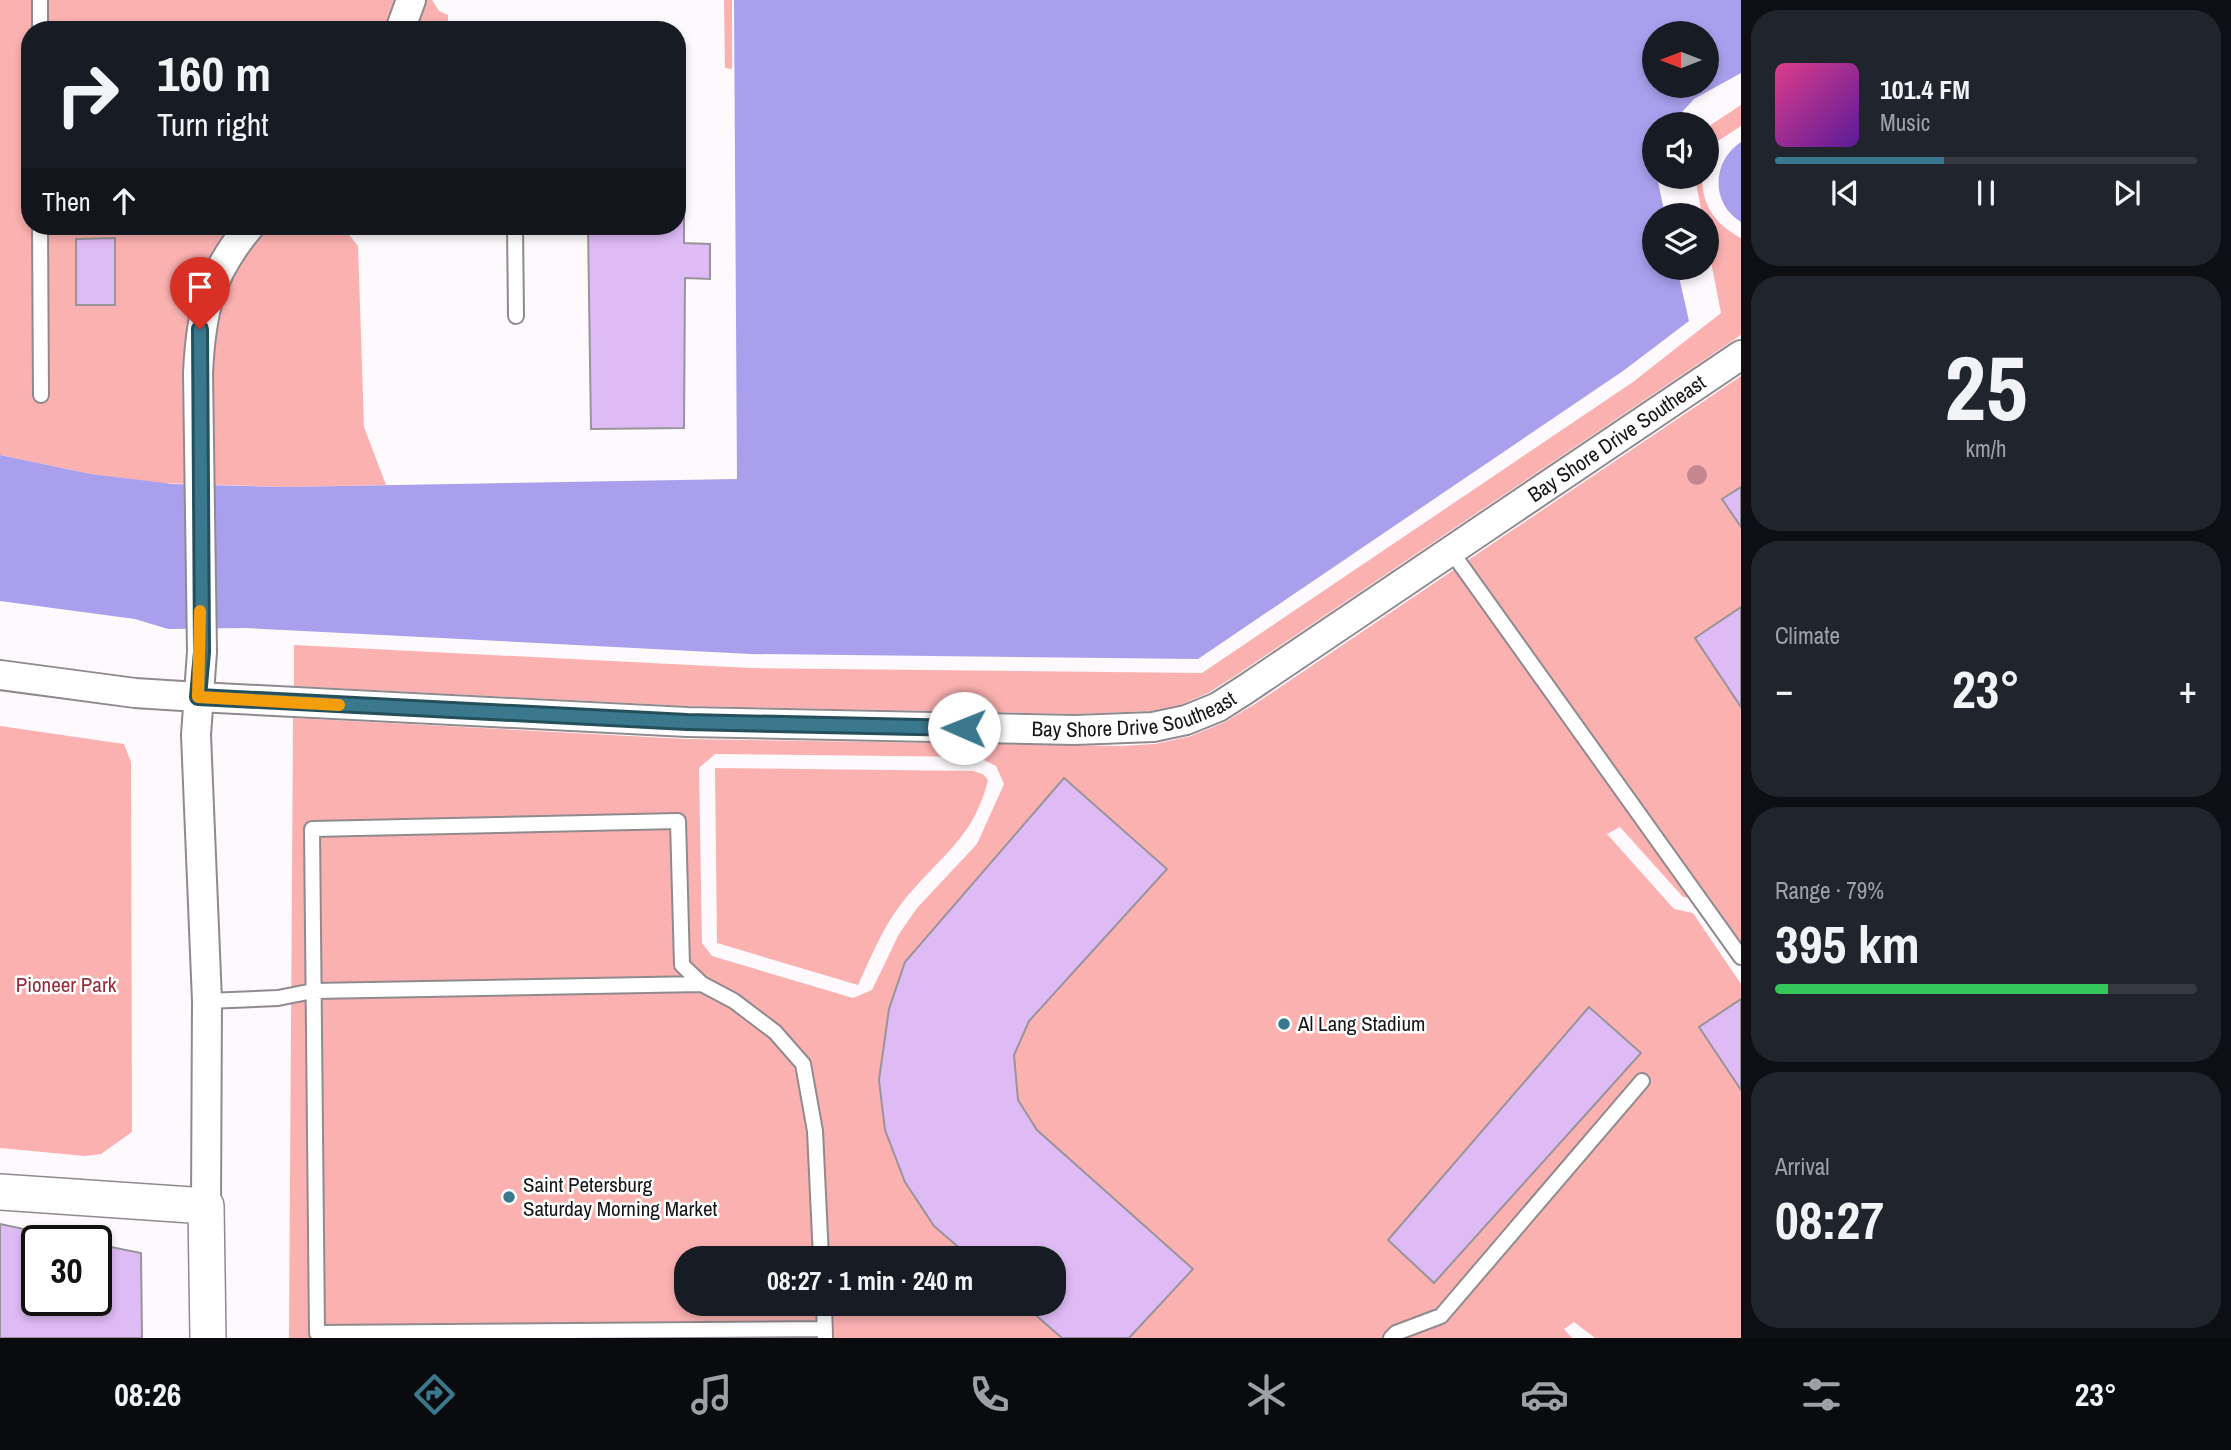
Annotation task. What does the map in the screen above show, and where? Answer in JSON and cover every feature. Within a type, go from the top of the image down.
[{"type":"street","points":[[403,21],[411,0]]},
{"type":"street","points":[[208,1338],[207,1001],[196,735],[201,639],[198,373],[205,304],[214,278],[244,235]]},
{"type":"street","name":"Bay Shore Drive Southeast","points":[[0,674],[135,693],[687,722],[1075,730],[1153,727],[1186,720],[1217,707],[1741,355]]},
{"type":"street","points":[[0,1192],[206,1206]]},
{"type":"lane","points":[[40,0],[40,21]]},
{"type":"lane","points":[[40,235],[40,395]]},
{"type":"lane","points":[[515,235],[516,316]]},
{"type":"lane","points":[[1451,551],[1741,957]]},
{"type":"lane","points":[[820,1246],[815,1131],[803,1064],[775,1032],[734,1001],[702,984],[682,965],[678,821],[312,830],[317,1333],[825,1334],[824,1316]]},
{"type":"lane","points":[[207,1001],[278,998],[313,991],[702,984]]},
{"type":"lane","points":[[1391,1338],[1396,1333],[1441,1316],[1642,1081]]},
{"type":"green space","points":[[0,0],[432,0],[439,11],[448,15],[448,21],[21,21],[21,235],[349,235],[358,246],[364,427],[386,485],[284,487],[160,483],[91,474],[0,455]]},
{"type":"green space","points":[[724,0],[732,0],[732,69],[725,68]]},
{"type":"green space","points":[[1741,105],[1741,126],[1719,140],[1719,119]]},
{"type":"green space","points":[[1697,189],[1703,189],[1707,203],[1700,203]]},
{"type":"green space","points":[[1719,222],[1741,238],[1741,335],[1235,676],[1208,693],[1180,705],[1151,711],[1075,714],[688,706],[294,686],[294,645],[750,668],[1202,673],[1633,382],[1721,313],[1715,280],[1719,280]]},
{"type":"green space","points":[[1741,376],[1741,957],[1696,899],[1683,897],[1620,827],[1607,834],[1674,909],[1693,913],[1741,984],[1741,1338],[1595,1338],[1574,1322],[1564,1329],[1572,1338],[289,1338],[293,718],[686,739],[1120,746],[1155,744],[1191,736],[1225,722]],"holes":[[[715,754],[978,757],[996,766],[1004,784],[977,844],[917,908],[899,934],[872,990],[853,998],[712,956],[702,943],[699,768]]]},
{"type":"green space","name":"Pioneer Park","points":[[0,726],[124,744],[131,762],[132,1132],[101,1154],[85,1156],[0,1148]]},
{"type":"green space","points":[[715,768],[973,771],[983,774],[988,780],[982,800],[965,832],[918,884],[891,919],[858,985],[717,943]]},
{"type":"shaded area","points":[[734,0],[1741,0],[1741,73],[1719,85],[1719,21],[1642,21],[1642,98],[1696,98],[1682,112],[1642,112],[1642,189],[1660,189],[1662,203],[1642,203],[1642,280],[1680,280],[1689,321],[1623,371],[1198,659],[751,654],[246,628],[168,629],[135,619],[0,601],[0,455],[91,474],[173,484],[284,487],[737,479]]},
{"type":"shaded area","points":[[1741,142],[1741,222],[1731,214],[1720,193],[1720,171],[1731,150]]},
{"type":"building","points":[[588,235],[684,235],[684,243],[710,244],[710,279],[685,278],[684,428],[591,429]]},
{"type":"building","points":[[115,238],[115,305],[76,305],[76,239]]},
{"type":"building","points":[[1741,487],[1741,527],[1722,499]]},
{"type":"building","points":[[1741,607],[1741,707],[1695,638]]},
{"type":"building","points":[[1064,778],[1167,869],[1029,1021],[1014,1055],[1018,1100],[1037,1130],[1193,1269],[1129,1338],[1062,1338],[1037,1316],[1066,1316],[1066,1246],[957,1246],[934,1226],[905,1182],[885,1130],[879,1080],[889,1009],[905,962]]},
{"type":"building","points":[[1741,999],[1741,1090],[1699,1027]]},
{"type":"building","points":[[1589,1007],[1641,1053],[1434,1283],[1388,1240]]},
{"type":"building","points":[[0,1224],[21,1228],[21,1316],[112,1316],[112,1247],[141,1253],[142,1338],[0,1338]]},
{"type":"slow traffic","points":[[200,611],[202,652],[198,697],[339,705]]},
{"type":"place","name":"Al Lang Stadium","points":[[1284,1024]]},
{"type":"place","name":"Saint Petersburg Saturday Morning Market","points":[[509,1197]]},
{"type":"route","points":[[200,329],[198,373],[202,652],[198,697],[687,722],[964,728]]}]
